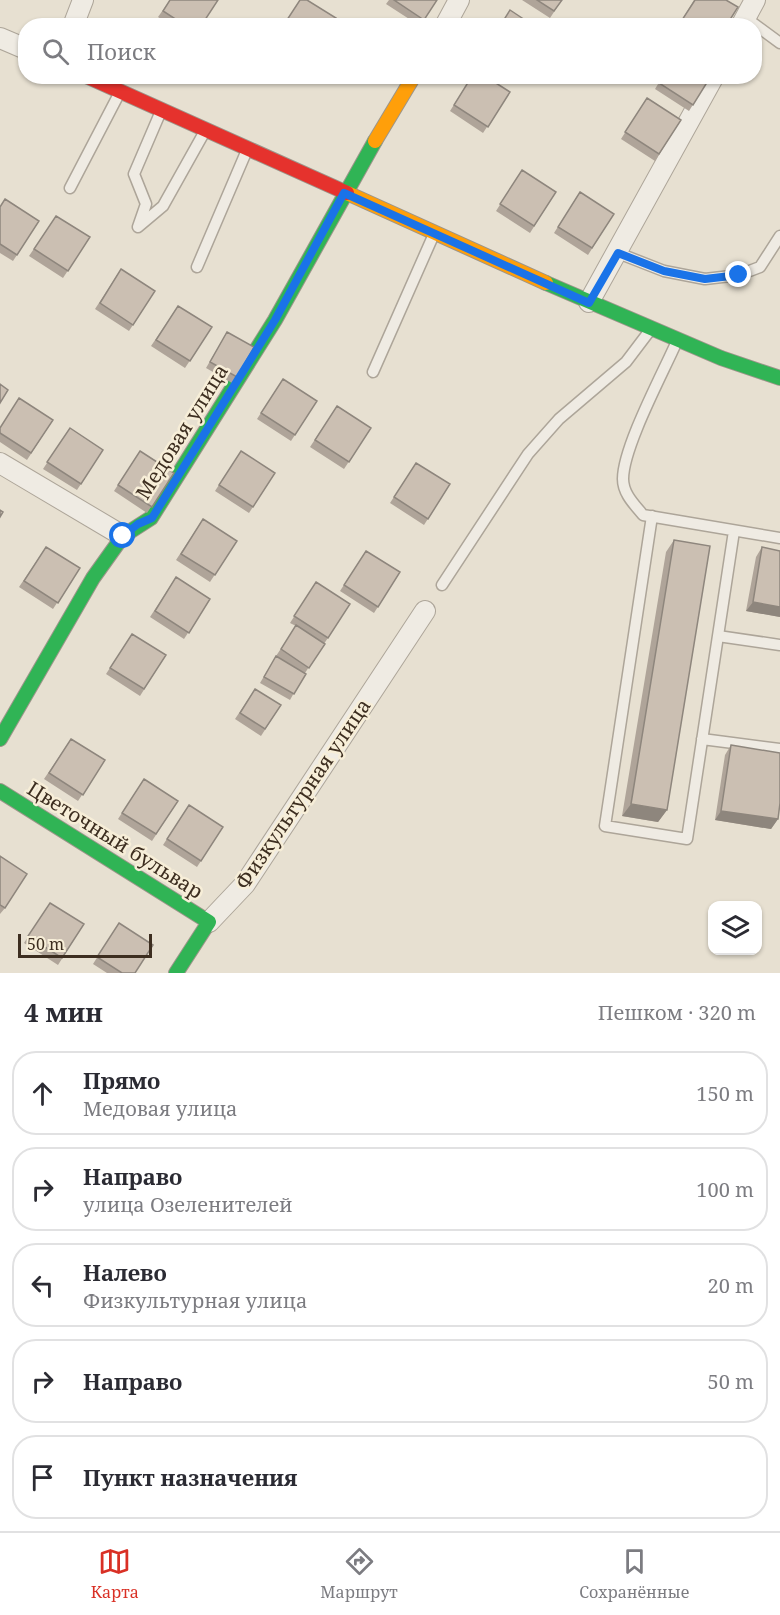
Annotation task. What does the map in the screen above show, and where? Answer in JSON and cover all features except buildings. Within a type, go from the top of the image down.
[{"type":"street","points":[[76,18],[83,0]]},
{"type":"street","points":[[449,18],[459,0]]},
{"type":"street","points":[[745,18],[755,0]]},
{"type":"street","points":[[0,38],[18,46]]},
{"type":"street","points":[[103,84],[589,303],[677,340],[780,378]]},
{"type":"street","name":"Медовая улица","points":[[0,739],[93,578],[123,536],[138,524],[152,518],[275,320],[344,193],[409,84]]},
{"type":"street","points":[[589,303],[710,84]]},
{"type":"street","points":[[0,463],[123,536]]},
{"type":"street","name":"Физкультурная улица","points":[[176,973],[209,922],[245,884],[425,611]]},
{"type":"street","name":"Цветочный бульвар","points":[[0,791],[209,922]]},
{"type":"lane","points":[[762,33],[780,43]]},
{"type":"lane","points":[[70,188],[120,92]]},
{"type":"lane","points":[[162,111],[134,174],[146,204],[138,227],[162,206],[205,130]]},
{"type":"lane","points":[[197,267],[247,149]]},
{"type":"lane","points":[[373,372],[434,234]]},
{"type":"lane","points":[[618,253],[664,271],[705,279],[739,275],[760,267],[780,236]]},
{"type":"lane","points":[[442,585],[528,454],[559,419],[626,362],[651,329]]},
{"type":"lane","points":[[677,340],[627,455],[623,481],[629,499],[643,515],[780,538]]},
{"type":"lane","points":[[652,516],[605,826],[687,839],[734,531]]},
{"type":"lane","points":[[718,636],[780,645]]},
{"type":"lane","points":[[702,739],[780,750]]},
{"type":"traffic: fast","points":[[0,739],[93,578],[123,536],[151,518],[275,320],[375,141]]},
{"type":"traffic: fast","points":[[546,283],[721,358],[780,378]]},
{"type":"traffic: fast","points":[[0,791],[209,922],[176,973]]},
{"type":"traffic: slow","points":[[375,141],[409,84]]},
{"type":"traffic: slow","points":[[347,193],[546,283]]},
{"type":"traffic: jam","points":[[104,84],[347,193]]},
{"type":"route","points":[[123,536],[138,524],[152,518],[275,320],[344,193],[589,303],[618,253],[664,271],[705,279],[739,275]]}]
